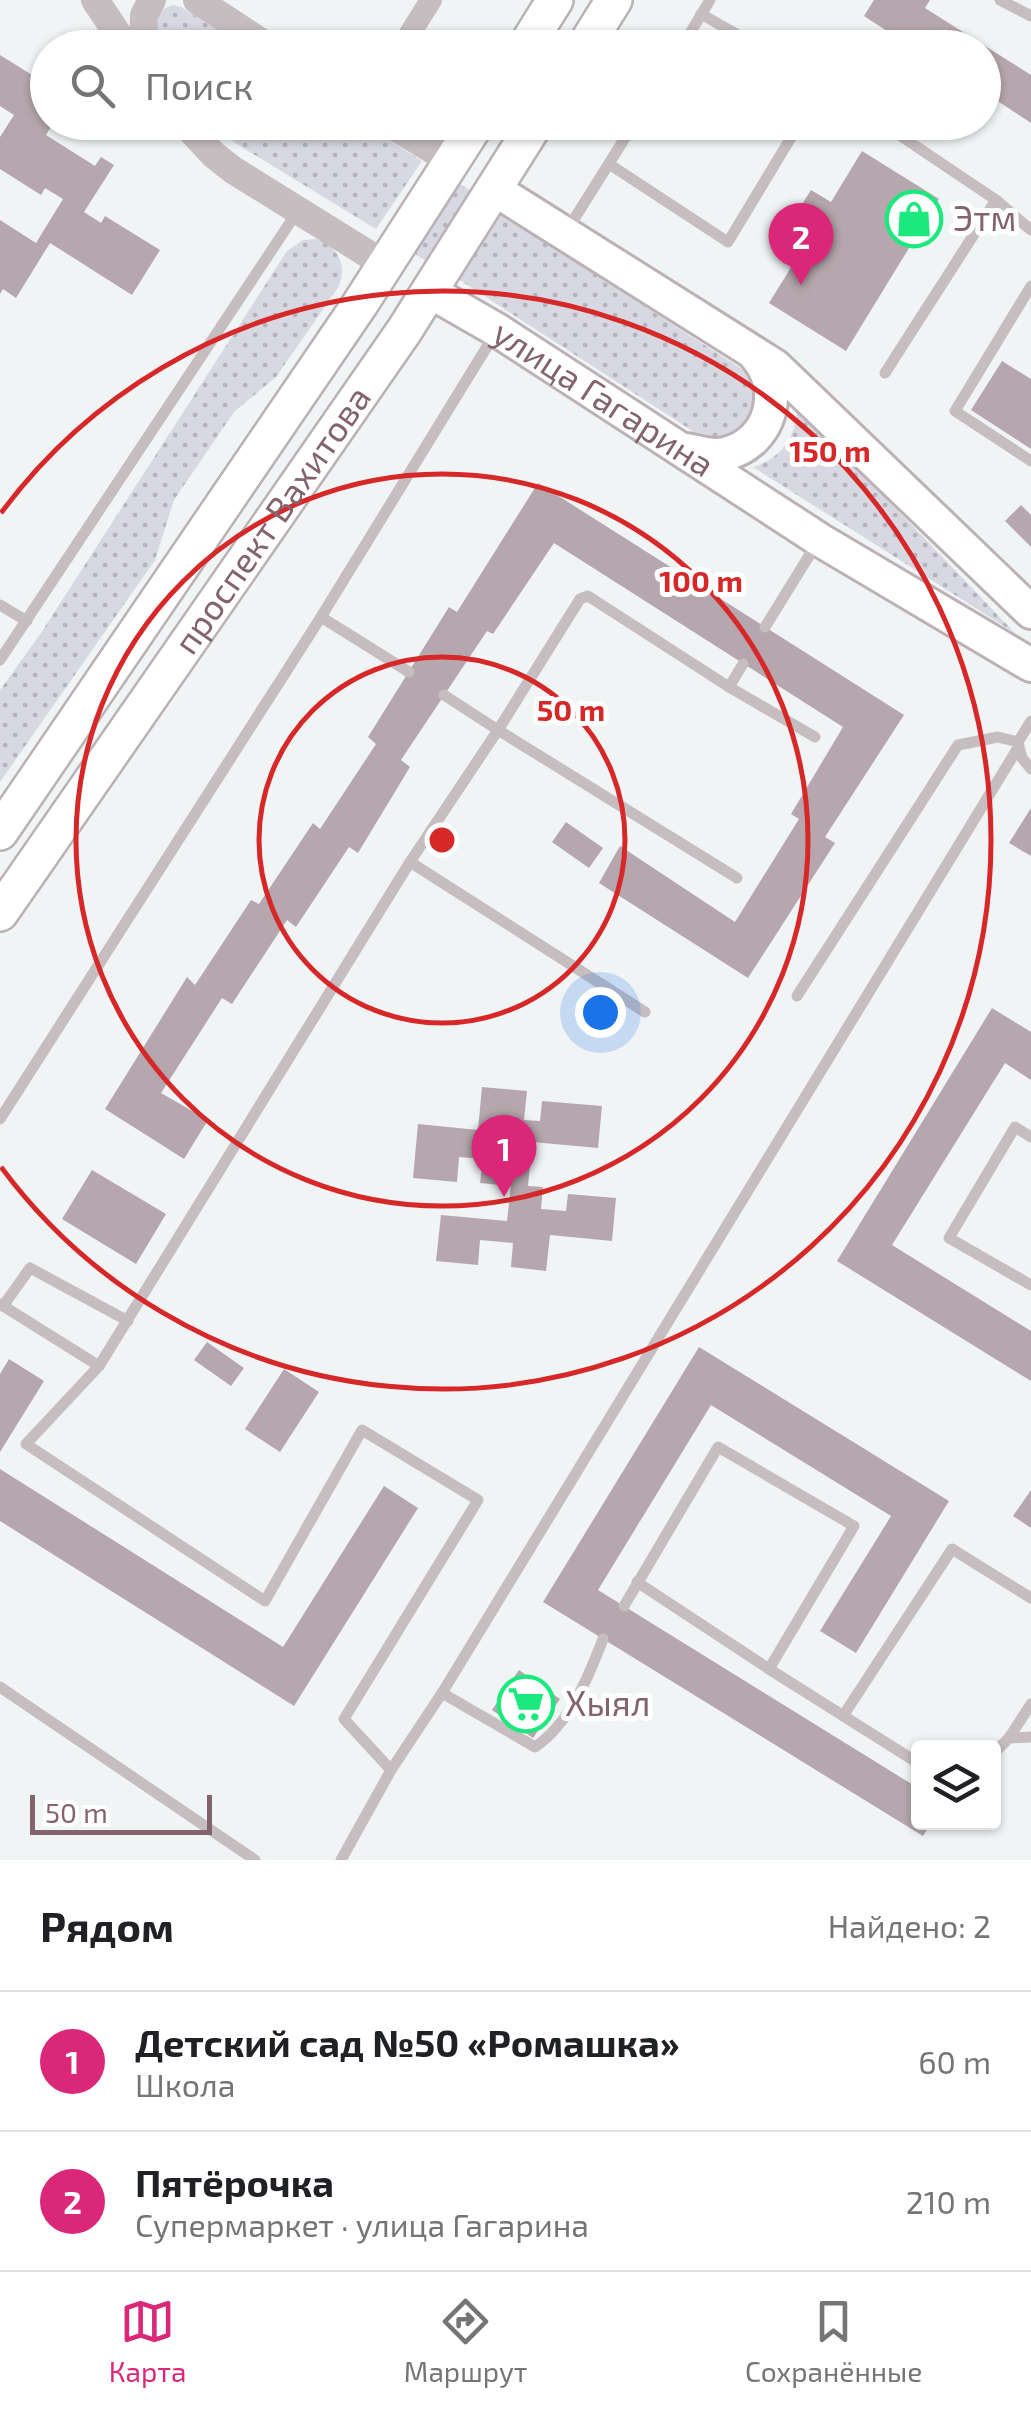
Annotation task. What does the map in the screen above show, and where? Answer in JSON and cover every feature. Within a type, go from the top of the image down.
[{"type":"main road","points":[[536,30],[555,0]]},
{"type":"main road","points":[[595,30],[614,0]]},
{"type":"main road","name":"проспект Вахитова","points":[[0,832],[465,140]]},
{"type":"main road","name":"проспект Вахитова","points":[[0,914],[404,331],[525,140]]},
{"type":"main road","points":[[451,161],[775,366],[1031,612]]},
{"type":"main road","name":"улица Гагарина","points":[[384,264],[497,330],[820,540],[1031,665]]},
{"type":"main road","points":[[676,447],[703,454],[726,454],[747,444],[763,427],[772,406],[771,382],[762,362],[740,342]]},
{"type":"street","points":[[95,0],[115,30]]},
{"type":"street","points":[[144,30],[144,14],[152,0]]},
{"type":"street","points":[[197,0],[243,30]]},
{"type":"street","points":[[412,30],[431,0]]},
{"type":"street","name":"улица Гагарина","points":[[200,140],[214,155],[297,212],[384,264]]},
{"type":"street","points":[[417,140],[451,161]]},
{"type":"lane","points":[[692,30],[710,0]]},
{"type":"lane","points":[[1000,0],[1031,16]]},
{"type":"lane","points":[[701,14],[729,30]]},
{"type":"lane","points":[[566,232],[624,140]]},
{"type":"lane","points":[[609,164],[728,242],[790,140]]},
{"type":"lane","points":[[907,140],[996,200],[1031,230]]},
{"type":"lane","points":[[885,374],[996,200]]},
{"type":"lane","points":[[0,660],[297,212]]},
{"type":"lane","points":[[1031,286],[955,410],[1031,461]]},
{"type":"lane","points":[[1016,314],[1031,323]]},
{"type":"lane","points":[[0,1119],[321,617],[497,330]]},
{"type":"lane","points":[[766,627],[820,540]]},
{"type":"lane","points":[[391,1770],[344,1718],[478,1500],[362,1430],[265,1601],[26,1444],[99,1366],[410,862],[580,599],[588,596],[816,738]]},
{"type":"lane","points":[[0,605],[27,621]]},
{"type":"lane","points":[[321,617],[408,672]]},
{"type":"lane","points":[[729,687],[743,664]]},
{"type":"lane","points":[[444,695],[737,878]]},
{"type":"lane","points":[[340,1860],[391,1770],[1031,721]]},
{"type":"lane","points":[[797,996],[958,746],[998,736],[1018,744]]},
{"type":"lane","points":[[1018,744],[1031,769]]},
{"type":"lane","points":[[410,862],[645,1012]]},
{"type":"lane","points":[[1031,1137],[1015,1127],[950,1238],[1031,1285]]},
{"type":"lane","points":[[99,1366],[2,1305],[30,1268],[128,1321]]},
{"type":"lane","points":[[624,1606],[718,1447],[854,1526],[769,1669]]},
{"type":"lane","points":[[843,1716],[952,1548],[1031,1598]]},
{"type":"lane","points":[[638,1582],[911,1759]]},
{"type":"lane","points":[[442,1692],[535,1747],[554,1734],[589,1675],[603,1639]]},
{"type":"lane","points":[[0,1687],[255,1860]]},
{"type":"lane","points":[[1001,1746],[1031,1704]]},
{"type":"lane","points":[[1009,1738],[1031,1737]]},
{"type":"shaded area","points":[[173,5],[181,7],[218,30],[149,30],[154,13]]},
{"type":"shaded area","points":[[232,140],[389,140],[422,161],[376,229]]},
{"type":"shaded area","points":[[457,182],[471,191],[426,261],[412,252]]},
{"type":"shaded area","points":[[500,213],[751,375],[753,400],[741,427],[708,441],[458,279]]},
{"type":"shaded area","points":[[316,239],[330,246],[339,257],[339,286],[276,377],[234,412],[174,500],[155,560],[0,782],[0,690],[41,633],[287,251],[303,240]]},
{"type":"shaded area","points":[[798,406],[1015,633],[753,467],[772,458],[786,444]]},
{"type":"building","points":[[874,0],[930,0],[925,8],[960,30],[885,30],[864,16]]},
{"type":"building","points":[[0,55],[30,74],[30,140],[54,140],[95,166],[101,157],[114,165],[84,212],[101,223],[105,216],[160,250],[132,295],[50,243],[16,298],[3,289],[0,294],[0,220],[36,243],[63,199],[45,188],[41,195],[0,169],[0,137],[14,115],[0,106]]},
{"type":"building","points":[[1001,56],[1031,75],[1031,123],[1001,103]]},
{"type":"building","points":[[862,151],[939,199],[846,351],[769,303],[808,240],[787,228],[811,190],[831,202]]},
{"type":"building","points":[[1002,361],[1031,379],[1031,449],[971,410]]},
{"type":"building","points":[[538,483],[904,715],[825,837],[835,843],[748,978],[599,883],[620,846],[735,922],[799,819],[791,814],[843,727],[554,543],[493,634],[487,631],[401,760],[410,767],[358,853],[349,847],[296,927],[287,920],[232,1004],[222,998],[161,1093],[208,1120],[184,1159],[105,1109],[187,977],[195,985],[251,900],[259,904],[313,823],[320,829],[376,744],[368,737],[449,607],[457,612]]},
{"type":"building","points":[[1021,505],[1031,515],[1031,547],[1005,521]]},
{"type":"building","points":[[1031,808],[1031,856],[1009,843]]},
{"type":"building","points":[[566,822],[603,848],[589,868],[552,842]]},
{"type":"building","points":[[992,1008],[1031,1032],[1031,1080],[1005,1063],[892,1245],[1031,1331],[1031,1381],[837,1261]]},
{"type":"building","points":[[482,1087],[527,1091],[524,1120],[540,1121],[542,1101],[602,1106],[598,1148],[532,1142],[528,1186],[543,1187],[541,1209],[566,1211],[568,1194],[616,1198],[612,1241],[550,1235],[546,1271],[511,1267],[513,1243],[480,1240],[478,1265],[436,1261],[441,1215],[507,1221],[511,1186],[480,1183],[483,1159],[459,1157],[457,1182],[413,1178],[418,1124],[478,1130]]},
{"type":"building","points":[[92,1170],[166,1214],[136,1264],[62,1219]]},
{"type":"building","points":[[207,1342],[244,1368],[231,1386],[194,1360]]},
{"type":"building","points":[[699,1347],[949,1501],[856,1653],[820,1631],[891,1516],[711,1405],[598,1590],[911,1784],[911,1829],[543,1602]]},
{"type":"building","points":[[9,1359],[44,1381],[0,1452],[0,1374]]},
{"type":"building","points":[[284,1369],[319,1392],[280,1452],[245,1429]]},
{"type":"building","points":[[0,1469],[283,1647],[384,1486],[418,1508],[294,1706],[0,1521]]},
{"type":"building","points":[[1031,1490],[1031,1528],[1013,1516]]},
{"type":"building","name":"Хыял","points":[[519,1670],[560,1699],[533,1738],[492,1710]]},
{"type":"place","name":"Этм","points":[[914,219]]},
{"type":"place","name":"Пятёрочка","points":[[801,285]]},
{"type":"place","name":"Детский сад №50 «Ромашка»","points":[[504,1197]]},
{"type":"place","name":"Хыял","points":[[526,1704]]}]
